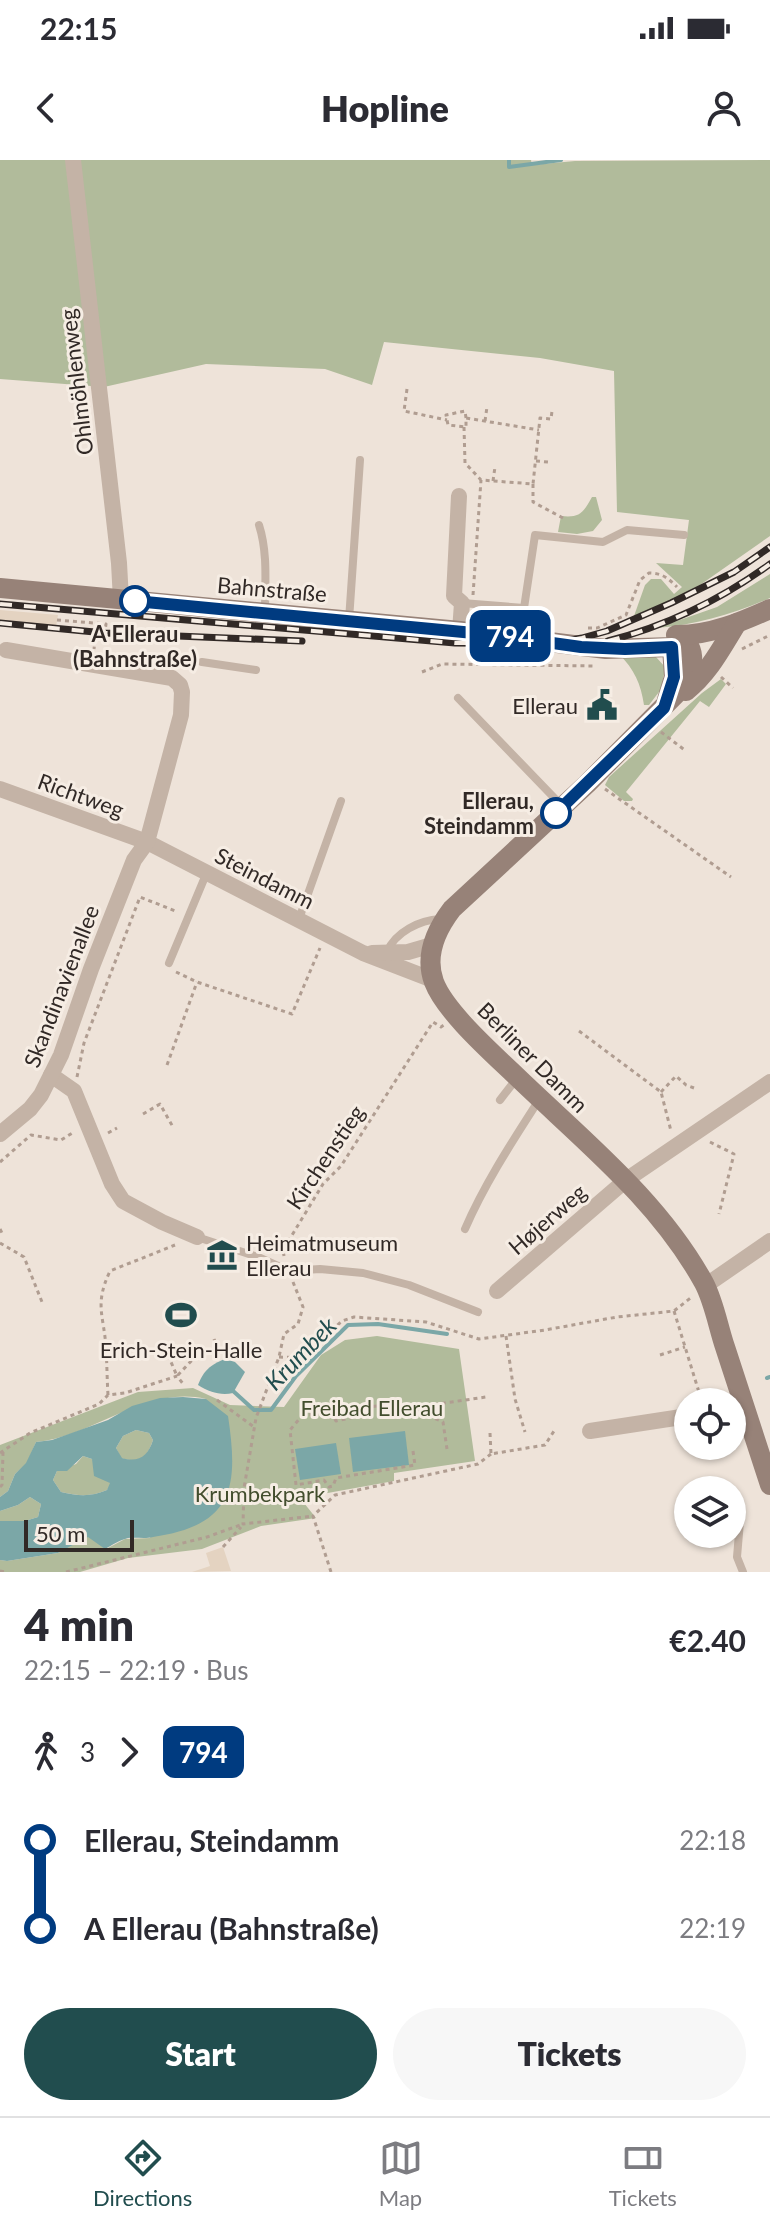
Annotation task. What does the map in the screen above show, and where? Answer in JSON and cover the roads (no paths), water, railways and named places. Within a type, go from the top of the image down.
[{"type":"main road","name":"Bahnstraße","points":[[0,588],[539,640],[594,640],[646,635],[681,639],[737,623],[770,609]]},
{"type":"main road","points":[[657,714],[703,676],[737,623]]},
{"type":"main road","points":[[433,980],[430,962],[432,945],[445,918],[563,807],[685,685],[692,657],[691,647],[681,639]]},
{"type":"main road","name":"Berliner Damm","points":[[433,980],[449,1006],[517,1078],[626,1180],[670,1230],[705,1286],[736,1388]]},
{"type":"main road","name":"Berliner Damm","points":[[746,1422],[770,1485]]},
{"type":"street","name":"Ohlmöhlenweg","points":[[73,160],[121,600]]},
{"type":"street","points":[[459,496],[460,631]]},
{"type":"street","name":"Skandinavienallee","points":[[0,1134],[30,1109],[41,1095],[61,1055],[134,860],[147,842],[181,715],[182,692],[180,685],[172,678],[6,650]]},
{"type":"street","name":"Richtweg","points":[[0,789],[147,842]]},
{"type":"street","name":"Steindamm","points":[[147,842],[363,953],[388,958],[433,980]]},
{"type":"street","name":"Steindamm","points":[[388,958],[432,945]]},
{"type":"street","points":[[51,1075],[74,1091],[112,1184],[123,1201],[197,1237]]},
{"type":"street","name":"Højerweg","points":[[497,1291],[626,1180],[770,1082]]},
{"type":"street","points":[[705,1286],[770,1241]]},
{"type":"street","points":[[590,1431],[674,1418]]},
{"type":"lane","points":[[349,621],[360,460]]},
{"type":"lane","points":[[259,525],[265,561],[265,613]]},
{"type":"lane","points":[[458,600],[524,608],[535,535],[603,542],[627,530],[684,535]]},
{"type":"lane","points":[[202,662],[256,670]]},
{"type":"lane","points":[[458,698],[563,807]]},
{"type":"lane","points":[[299,920],[341,801]]},
{"type":"lane","points":[[169,963],[207,872]]},
{"type":"lane","points":[[388,958],[391,944],[407,930],[427,920],[445,918]]},
{"type":"lane","points":[[500,1100],[517,1078]]},
{"type":"lane","points":[[465,1229],[493,1172],[540,1099]]},
{"type":"lane","points":[[197,1237],[289,1271],[320,1269],[363,1273],[409,1285],[478,1312]]},
{"type":"lane","points":[[738,1548],[737,1557],[743,1572]]},
{"type":"water","points":[[225,1359],[235,1362],[245,1372],[233,1393],[215,1393],[198,1385],[208,1369]]},
{"type":"water","points":[[160,1398],[206,1399],[228,1416],[232,1464],[230,1483],[225,1499],[215,1513],[180,1531],[150,1538],[128,1538],[105,1549],[88,1537],[58,1553],[0,1560],[0,1521],[25,1521],[38,1517],[41,1504],[30,1497],[0,1511],[0,1497],[8,1491],[36,1442],[52,1440],[108,1420],[132,1406]],"holes":[[[136,1430],[149,1433],[153,1440],[151,1446],[138,1459],[122,1458],[116,1448],[123,1436]],[[83,1456],[92,1459],[94,1476],[110,1483],[107,1490],[84,1495],[61,1492],[53,1480],[57,1471],[67,1471]]]},
{"type":"water","points":[[405,1431],[409,1465],[353,1472],[349,1438]]},
{"type":"water","points":[[336,1443],[341,1474],[300,1480],[295,1449]]},
{"type":"waterway","points":[[509,160],[509,167],[561,160]]},
{"type":"waterway","name":"Krumbek","points":[[232,1390],[254,1410],[271,1410],[296,1376],[348,1325],[378,1324],[447,1334]]},
{"type":"railway","points":[[0,604],[455,643],[551,644],[607,631],[671,603],[734,572],[770,547]]},
{"type":"railway","points":[[608,641],[651,628],[693,610],[733,589],[770,564]]},
{"type":"railway","points":[[0,623],[105,633],[302,641]]},
{"type":"place","name":"A Ellerau (Bahnstraße)","points":[[135,601]]},
{"type":"place","name":"Ellerau","points":[[602,705]]},
{"type":"place","name":"Ellerau, Steindamm","points":[[556,813]]},
{"type":"place","name":"Heimatmuseum Ellerau","points":[[222,1255]]},
{"type":"place","name":"Erich-Stein-Halle","points":[[181,1315]]},
{"type":"park label","name":"Freibad Ellerau","points":[[372,1407]]},
{"type":"park label","name":"Krumbekpark","points":[[260,1493]]}]
